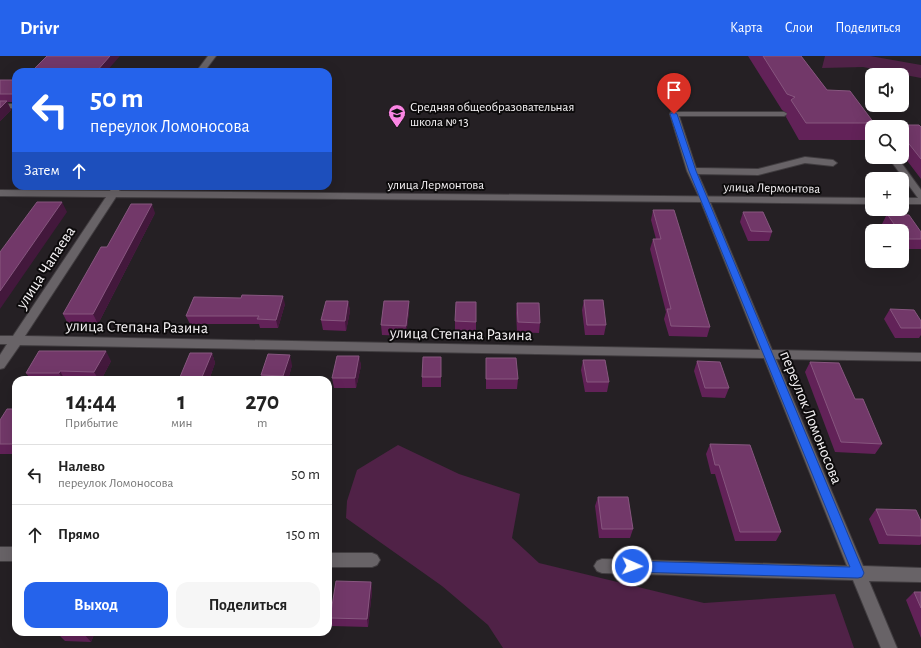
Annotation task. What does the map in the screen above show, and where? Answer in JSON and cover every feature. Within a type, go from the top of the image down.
[{"type":"street","points":[[203,68],[212,56]]},
{"type":"street","points":[[0,106],[12,106]]},
{"type":"street","name":"переулок Ломоносова","points":[[784,114],[674,114],[692,171],[889,648]]},
{"type":"street","points":[[692,171],[758,172],[805,160],[833,163]]},
{"type":"street","points":[[897,164],[921,196]]},
{"type":"street","name":"улица Лермонтова","points":[[0,193],[115,190],[865,201]]},
{"type":"street","name":"улица Чапаева","points":[[0,365],[115,190]]},
{"type":"street","points":[[909,201],[921,202]]},
{"type":"street","name":"улица Степана Разина","points":[[0,340],[921,357]]},
{"type":"street","points":[[0,554],[12,554]]},
{"type":"street","points":[[332,560],[372,560]]},
{"type":"street","points":[[602,566],[921,575]]},
{"type":"shaded area","points":[[825,56],[870,56],[921,65],[921,78],[909,76],[909,68],[822,68]]},
{"type":"shaded area","points":[[398,445],[459,474],[520,494],[512,538],[539,563],[704,603],[835,594],[854,648],[503,648],[488,625],[442,586],[346,518],[347,501],[357,470]]},
{"type":"building","points":[[47,56],[110,56],[100,68],[35,68]]},
{"type":"building","points":[[763,56],[801,56],[827,90],[850,91],[872,120],[865,120],[865,123],[806,123],[791,100],[795,97],[787,94]]},
{"type":"building","points":[[0,80],[12,80],[12,94],[0,94]]},
{"type":"building","points":[[0,101],[7,101],[0,108]]},
{"type":"building","points":[[909,125],[919,125],[921,127],[921,159],[909,144]]},
{"type":"building","points":[[37,202],[62,202],[0,291],[0,252]]},
{"type":"building","points":[[131,204],[152,204],[93,314],[63,314],[101,247],[107,247]]},
{"type":"building","points":[[653,210],[674,210],[710,327],[671,326],[667,309],[671,309],[653,239],[661,239]]},
{"type":"building","points":[[743,212],[763,212],[772,232],[751,231]]},
{"type":"building","points":[[909,215],[921,232],[921,239],[909,239],[909,224],[894,224],[888,216]]},
{"type":"building","points":[[242,295],[283,296],[276,320],[257,319],[259,316],[186,316],[194,297],[241,298]]},
{"type":"building","points":[[584,300],[603,300],[606,325],[587,325]]},
{"type":"building","points":[[326,301],[348,301],[345,321],[321,320]]},
{"type":"building","points":[[384,301],[409,301],[406,326],[381,325]]},
{"type":"building","points":[[456,302],[476,302],[476,322],[455,321]]},
{"type":"building","points":[[517,303],[539,303],[540,323],[518,322]]},
{"type":"building","points":[[890,309],[914,310],[921,321],[921,328],[901,328]]},
{"type":"building","points":[[39,351],[106,351],[94,372],[60,371],[59,373],[26,373]]},
{"type":"building","points":[[190,353],[212,353],[202,376],[180,376]]},
{"type":"building","points":[[268,354],[290,355],[283,376],[261,375]]},
{"type":"building","points":[[337,356],[359,356],[355,378],[332,378]]},
{"type":"building","points":[[423,357],[441,357],[441,377],[422,377]]},
{"type":"building","points":[[486,358],[516,358],[518,379],[486,379]]},
{"type":"building","points":[[583,360],[605,360],[609,382],[587,382]]},
{"type":"building","points":[[697,361],[720,362],[729,388],[705,388]]},
{"type":"building","points":[[810,362],[839,363],[855,399],[863,399],[882,444],[841,442]]},
{"type":"building","points":[[7,409],[12,409],[12,444],[0,444],[0,420]]},
{"type":"building","points":[[710,444],[750,445],[781,532],[740,532],[719,465],[715,465]]},
{"type":"building","points":[[598,497],[628,497],[633,529],[602,529]]},
{"type":"building","points":[[876,509],[916,510],[921,521],[921,536],[887,535]]},
{"type":"building","points":[[336,581],[371,582],[367,619],[332,618],[332,606]]},
{"type":"building","points":[[914,592],[921,592],[921,608]]},
{"type":"place","name":"Средняя общеобразовательная школа № 13","points":[[397,128]]},
{"type":"route","points":[[632,566],[858,573],[692,171],[674,114]]}]
